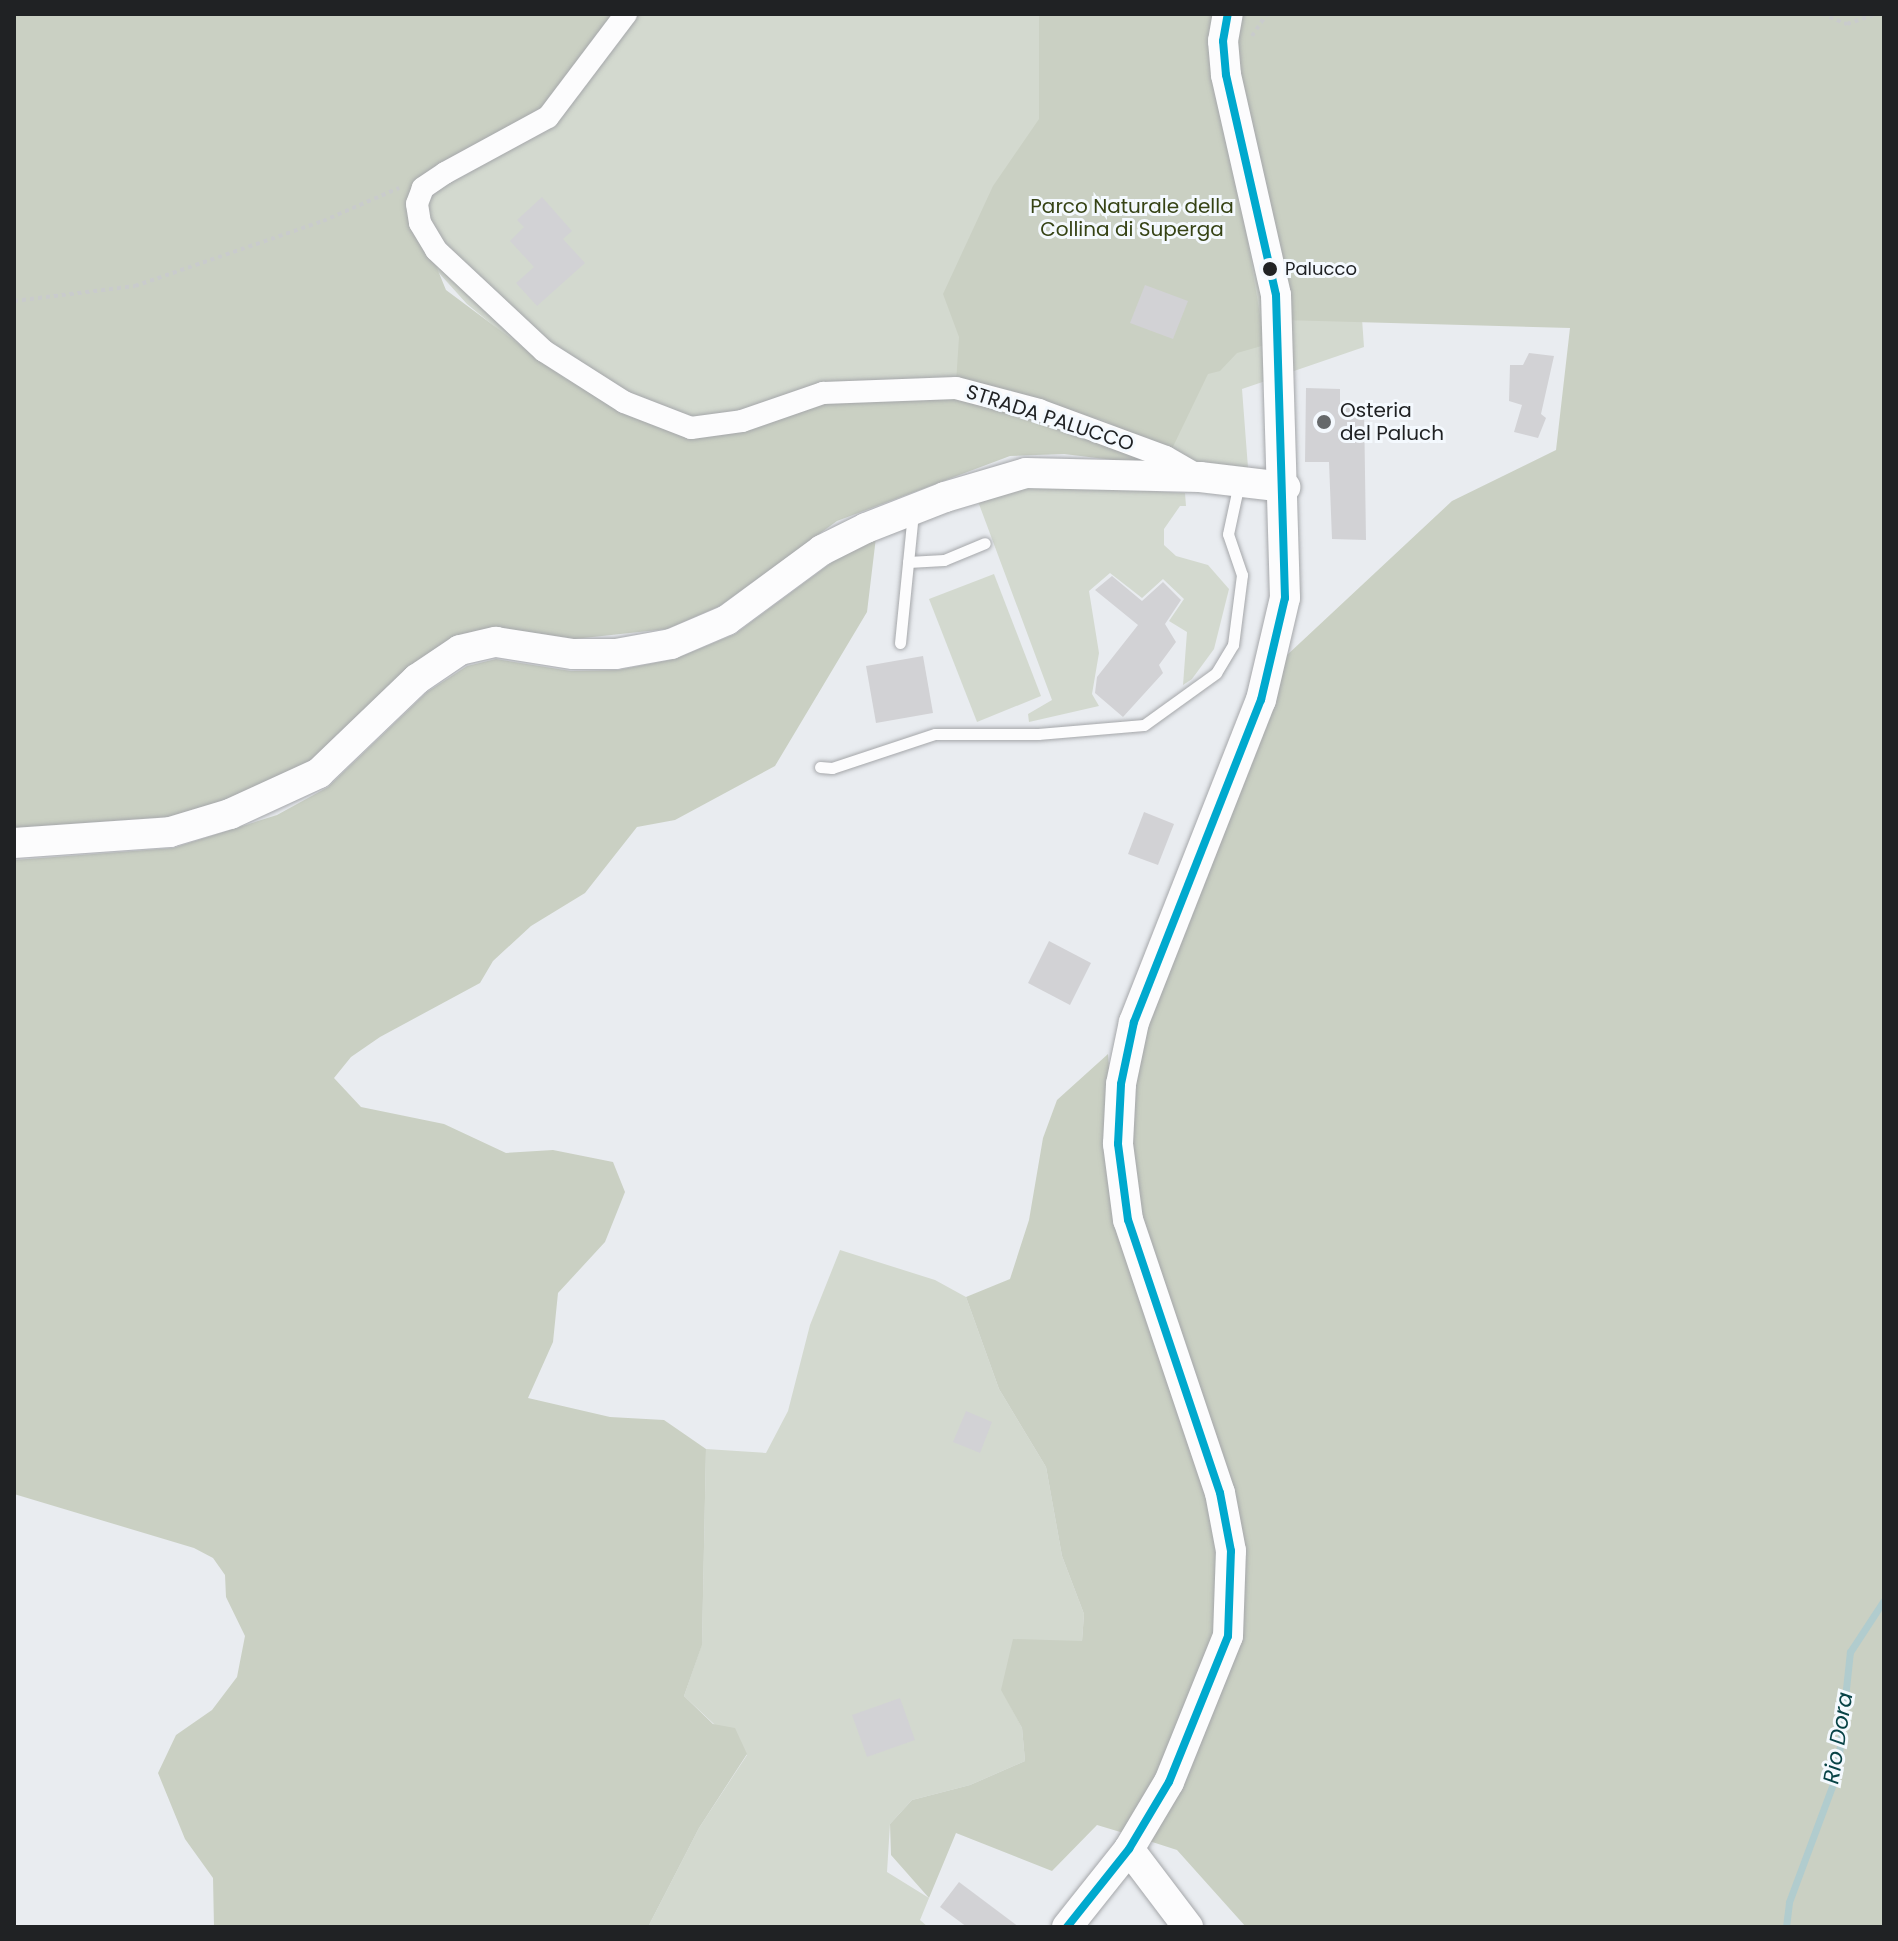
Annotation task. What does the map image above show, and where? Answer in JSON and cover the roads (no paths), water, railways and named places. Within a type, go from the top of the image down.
[{"type":"street","name":"STRADA PALUCCO","points":[[626,14],[548,117],[423,188],[417,204],[420,223],[436,250],[544,351],[586,381],[662,420],[691,428],[742,421],[823,393],[885,386],[956,388],[1053,415],[1166,457],[1200,477]]},
{"type":"street","points":[[1067,1927],[1129,1849],[1169,1782],[1228,1636],[1231,1551],[1220,1493],[1128,1220],[1118,1144],[1121,1084],[1134,1022],[1157,956],[1261,700],[1285,598],[1285,487],[1276,295],[1226,75],[1223,41],[1228,14]]},
{"type":"street","points":[[14,843],[170,832],[257,805],[319,773],[417,679],[460,650],[496,642],[573,654],[616,654],[671,644],[727,620],[822,550],[913,509],[1026,473],[1200,477],[1285,487]]},
{"type":"street","points":[[1129,1849],[1188,1927]]},
{"type":"lane","points":[[820,767],[832,768],[935,734],[1038,734],[1144,725],[1216,673],[1233,645],[1242,575],[1228,534],[1239,483]]},
{"type":"lane","points":[[900,643],[913,509]]},
{"type":"lane","points":[[908,562],[944,560],[985,543]]},
{"type":"waterway","name":"Rio Dora","points":[[1786,1927],[1789,1902],[1837,1773],[1850,1652],[1884,1600]]},
{"type":"place","name":"Palucco","points":[[1270,269]]},
{"type":"place","name":"Osteria del Paluch","points":[[1324,422]]},
{"type":"park label","name":"Parco Naturale della Collina di Superga","points":[[1132,218]]}]
